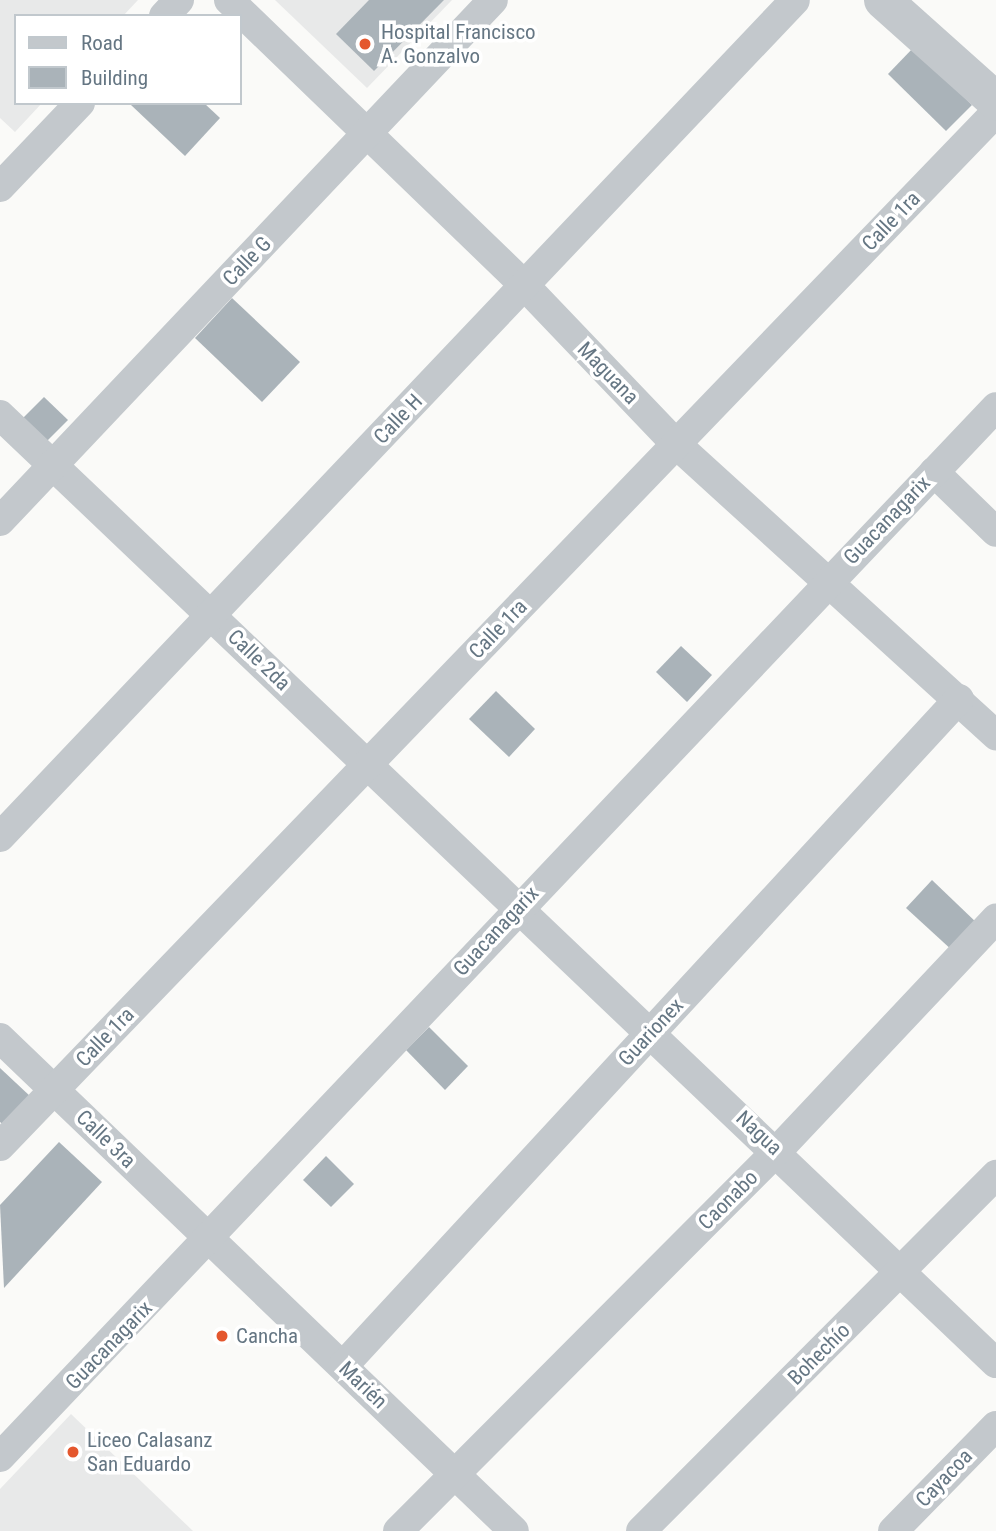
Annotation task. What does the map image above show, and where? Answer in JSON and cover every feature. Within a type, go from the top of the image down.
[{"type":"street","points":[[166,14],[179,0]]},
{"type":"street","name":"Maguana","points":[[229,0],[525,286],[677,444],[996,735]]},
{"type":"street","name":"Calle G","points":[[0,521],[493,0]]},
{"type":"street","name":"Calle H","points":[[0,836],[795,0]]},
{"type":"street","points":[[883,0],[996,101]]},
{"type":"street","points":[[0,187],[78,105]]},
{"type":"street","name":"Calle 1ra","points":[[0,1146],[996,112]]},
{"type":"street","name":"Guacanagarix","points":[[0,1457],[211,1240],[517,907],[996,407]]},
{"type":"street","name":"Calle 2da","points":[[0,415],[517,907]]},
{"type":"street","points":[[934,472],[996,531]]},
{"type":"street","name":"Guarionex","points":[[344,1366],[959,699]]},
{"type":"street","name":"Nagua","points":[[517,907],[649,1034],[778,1150],[996,1363]]},
{"type":"street","name":"Caonabo","points":[[398,1531],[778,1150],[996,919]]},
{"type":"street","name":"Calle 3ra","points":[[0,1038],[211,1240]]},
{"type":"street","name":"Bohechío","points":[[642,1531],[996,1175]]},
{"type":"street","name":"Marién","points":[[211,1240],[514,1531]]},
{"type":"street","name":"Cayacoa","points":[[893,1531],[996,1426]]},
{"type":"shaded area","points":[[0,0],[138,0],[125,14],[14,14],[14,105],[40,105],[15,132],[0,118]]},
{"type":"shaded area","name":"Hospital Francisco A. Gonzalvo","points":[[275,0],[452,0],[367,88]]},
{"type":"shaded area","name":"Liceo Calasanz San Eduardo","points":[[71,1414],[193,1531],[0,1531],[0,1489]]},
{"type":"building","points":[[369,0],[444,0],[374,71],[336,34]]},
{"type":"building","points":[[914,47],[972,105],[946,131],[888,74]]},
{"type":"building","points":[[131,105],[206,105],[220,118],[185,156]]},
{"type":"building","points":[[232,298],[300,362],[262,402],[195,338]]},
{"type":"building","points":[[44,397],[68,420],[46,442],[22,419]]},
{"type":"building","points":[[681,646],[712,675],[687,702],[656,672]]},
{"type":"building","points":[[496,691],[535,729],[509,757],[469,719]]},
{"type":"building","points":[[932,880],[979,925],[954,952],[906,908]]},
{"type":"building","points":[[429,1027],[468,1066],[445,1090],[406,1050]]},
{"type":"building","points":[[0,1068],[31,1097],[4,1125],[0,1122]]},
{"type":"building","points":[[59,1142],[102,1182],[4,1288],[0,1205]]},
{"type":"building","points":[[326,1156],[354,1184],[331,1207],[303,1180]]},
{"type":"place","name":"Hospital Francisco A. Gonzalvo","points":[[365,44]]},
{"type":"place","name":"Cancha","points":[[222,1336]]},
{"type":"place","name":"Liceo Calasanz San Eduardo","points":[[73,1452]]}]
